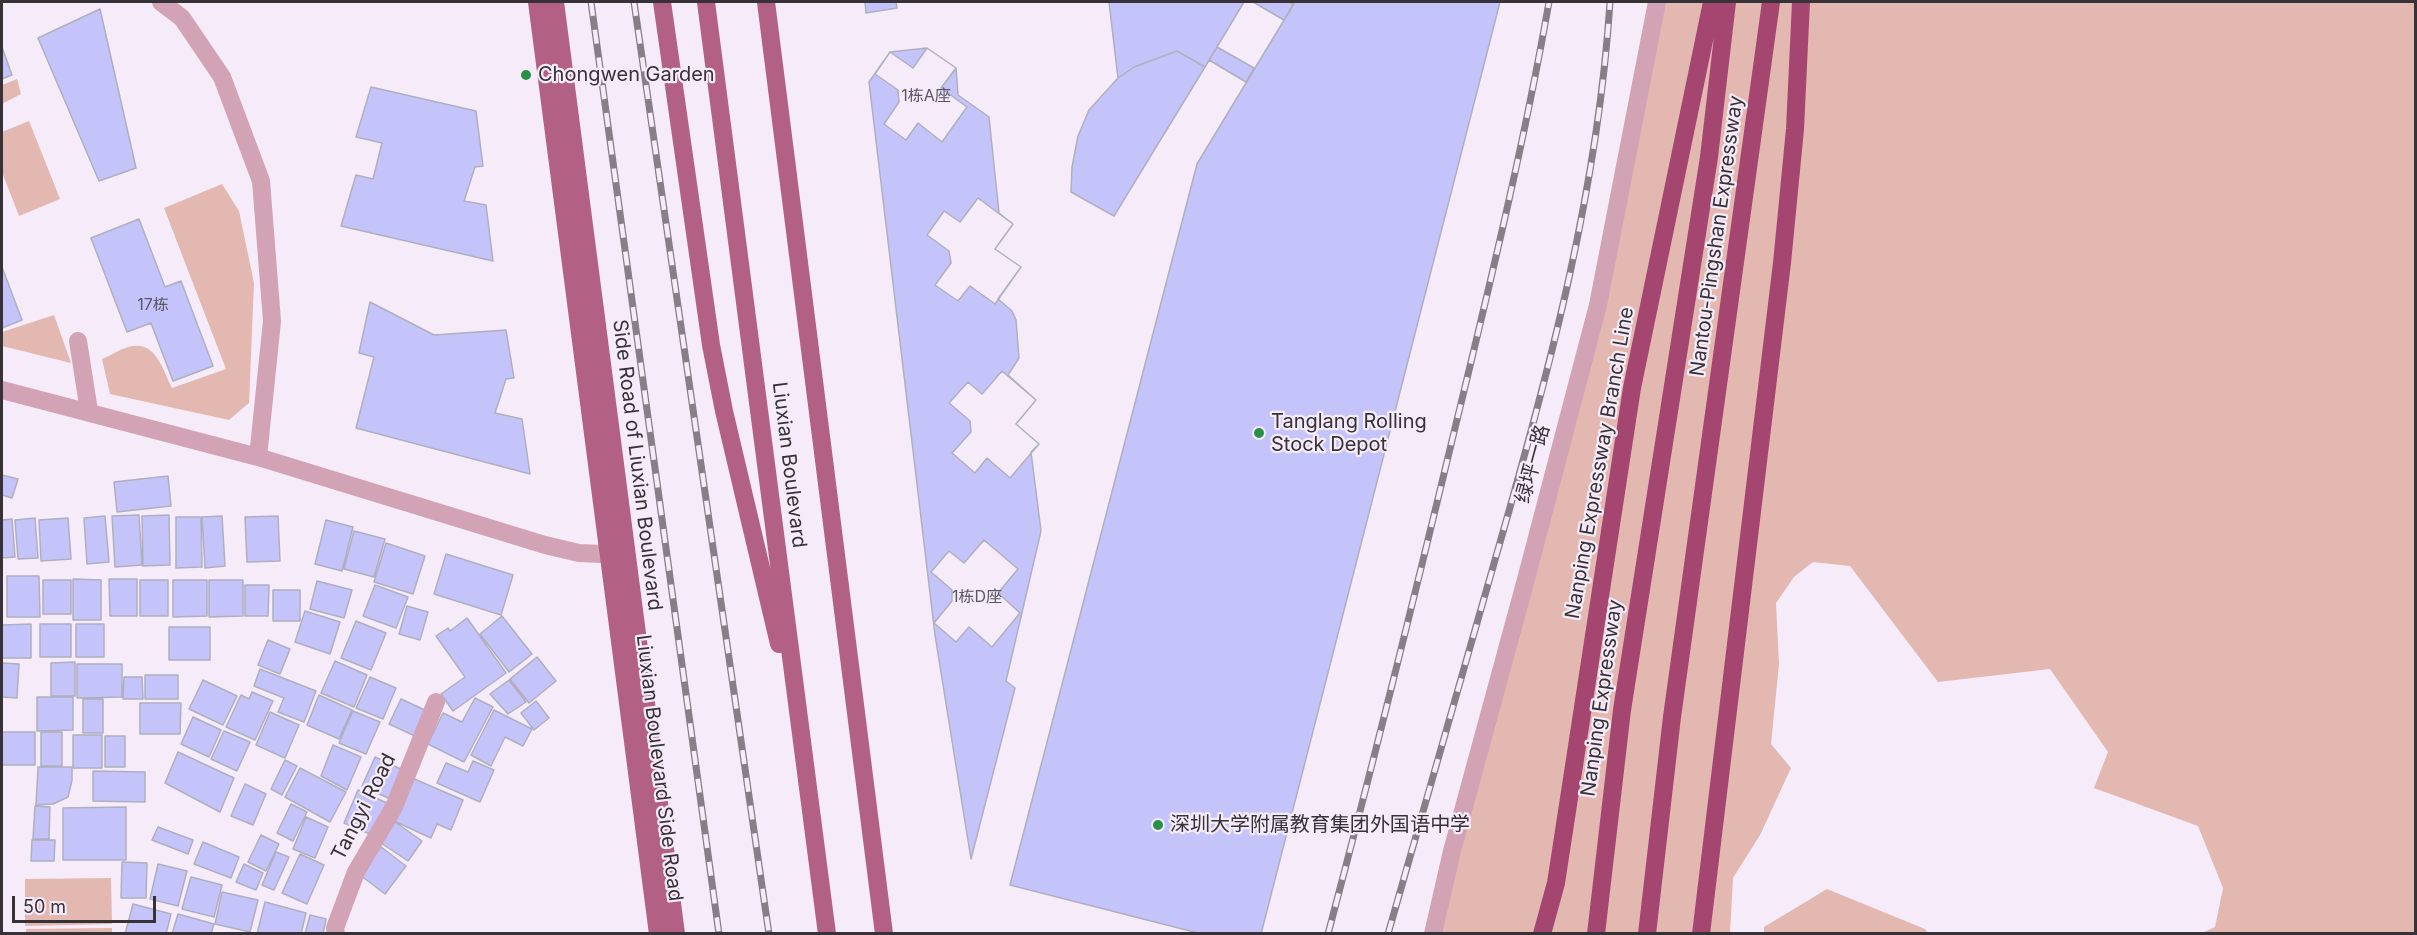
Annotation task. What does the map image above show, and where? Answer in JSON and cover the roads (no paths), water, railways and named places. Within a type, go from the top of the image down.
[{"type":"highway","name":"Nanping Expressway Branch Line","points":[[1542,933],[1556,883],[1632,388],[1712,2]]},
{"type":"highway","name":"Nantou-Pingshan Expressway","points":[[1658,468],[1709,157],[1727,2]]},
{"type":"highway","name":"Nantou-Pingshan Expressway","points":[[1647,933],[1671,717],[1771,2]]},
{"type":"highway","points":[[1701,933],[1782,263],[1795,129],[1800,2]]},
{"type":"highway","name":"Nanping Expressway","points":[[1596,933],[1622,710],[1658,468]]},
{"type":"highway","points":[[1550,933],[1556,883]]},
{"type":"main road","name":"Liuxian Boulevard Side Road","points":[[537,2],[617,555],[658,933]]},
{"type":"main road","name":"Side Road of Liuxian Boulevard","points":[[555,2],[617,555],[676,933]]},
{"type":"main road","points":[[662,2],[688,198],[711,345],[724,411],[803,751]]},
{"type":"main road","name":"Liuxian Boulevard","points":[[706,2],[827,933]]},
{"type":"main road","name":"Liuxian Boulevard","points":[[766,2],[884,933]]},
{"type":"street","points":[[161,2],[182,18],[222,76],[261,181],[272,321],[258,457]]},
{"type":"street","name":"绿坪一路","points":[[1433,933],[1452,851],[1598,304],[1657,2]]},
{"type":"street","points":[[78,341],[89,411]]},
{"type":"street","points":[[2,390],[258,457],[545,545],[579,553],[617,555]]},
{"type":"street","name":"Tangyi Road","points":[[336,933],[335,928],[356,872],[394,807],[436,702]]},
{"type":"railway","points":[[591,2],[719,934]]},
{"type":"railway","points":[[634,2],[769,934]]},
{"type":"railway","points":[[1328,934],[1394,679],[1481,319],[1518,161],[1549,2]]},
{"type":"railway","points":[[1388,934],[1516,485],[1552,349],[1583,211],[1595,142],[1610,2]]},
{"type":"place","name":"Chongwen Garden","points":[[526,75]]},
{"type":"place","name":"Tanglang Rolling Stock Depot","points":[[1259,433]]},
{"type":"place","name":"深圳大学附属教育集团外国语中学","points":[[1158,825]]}]
